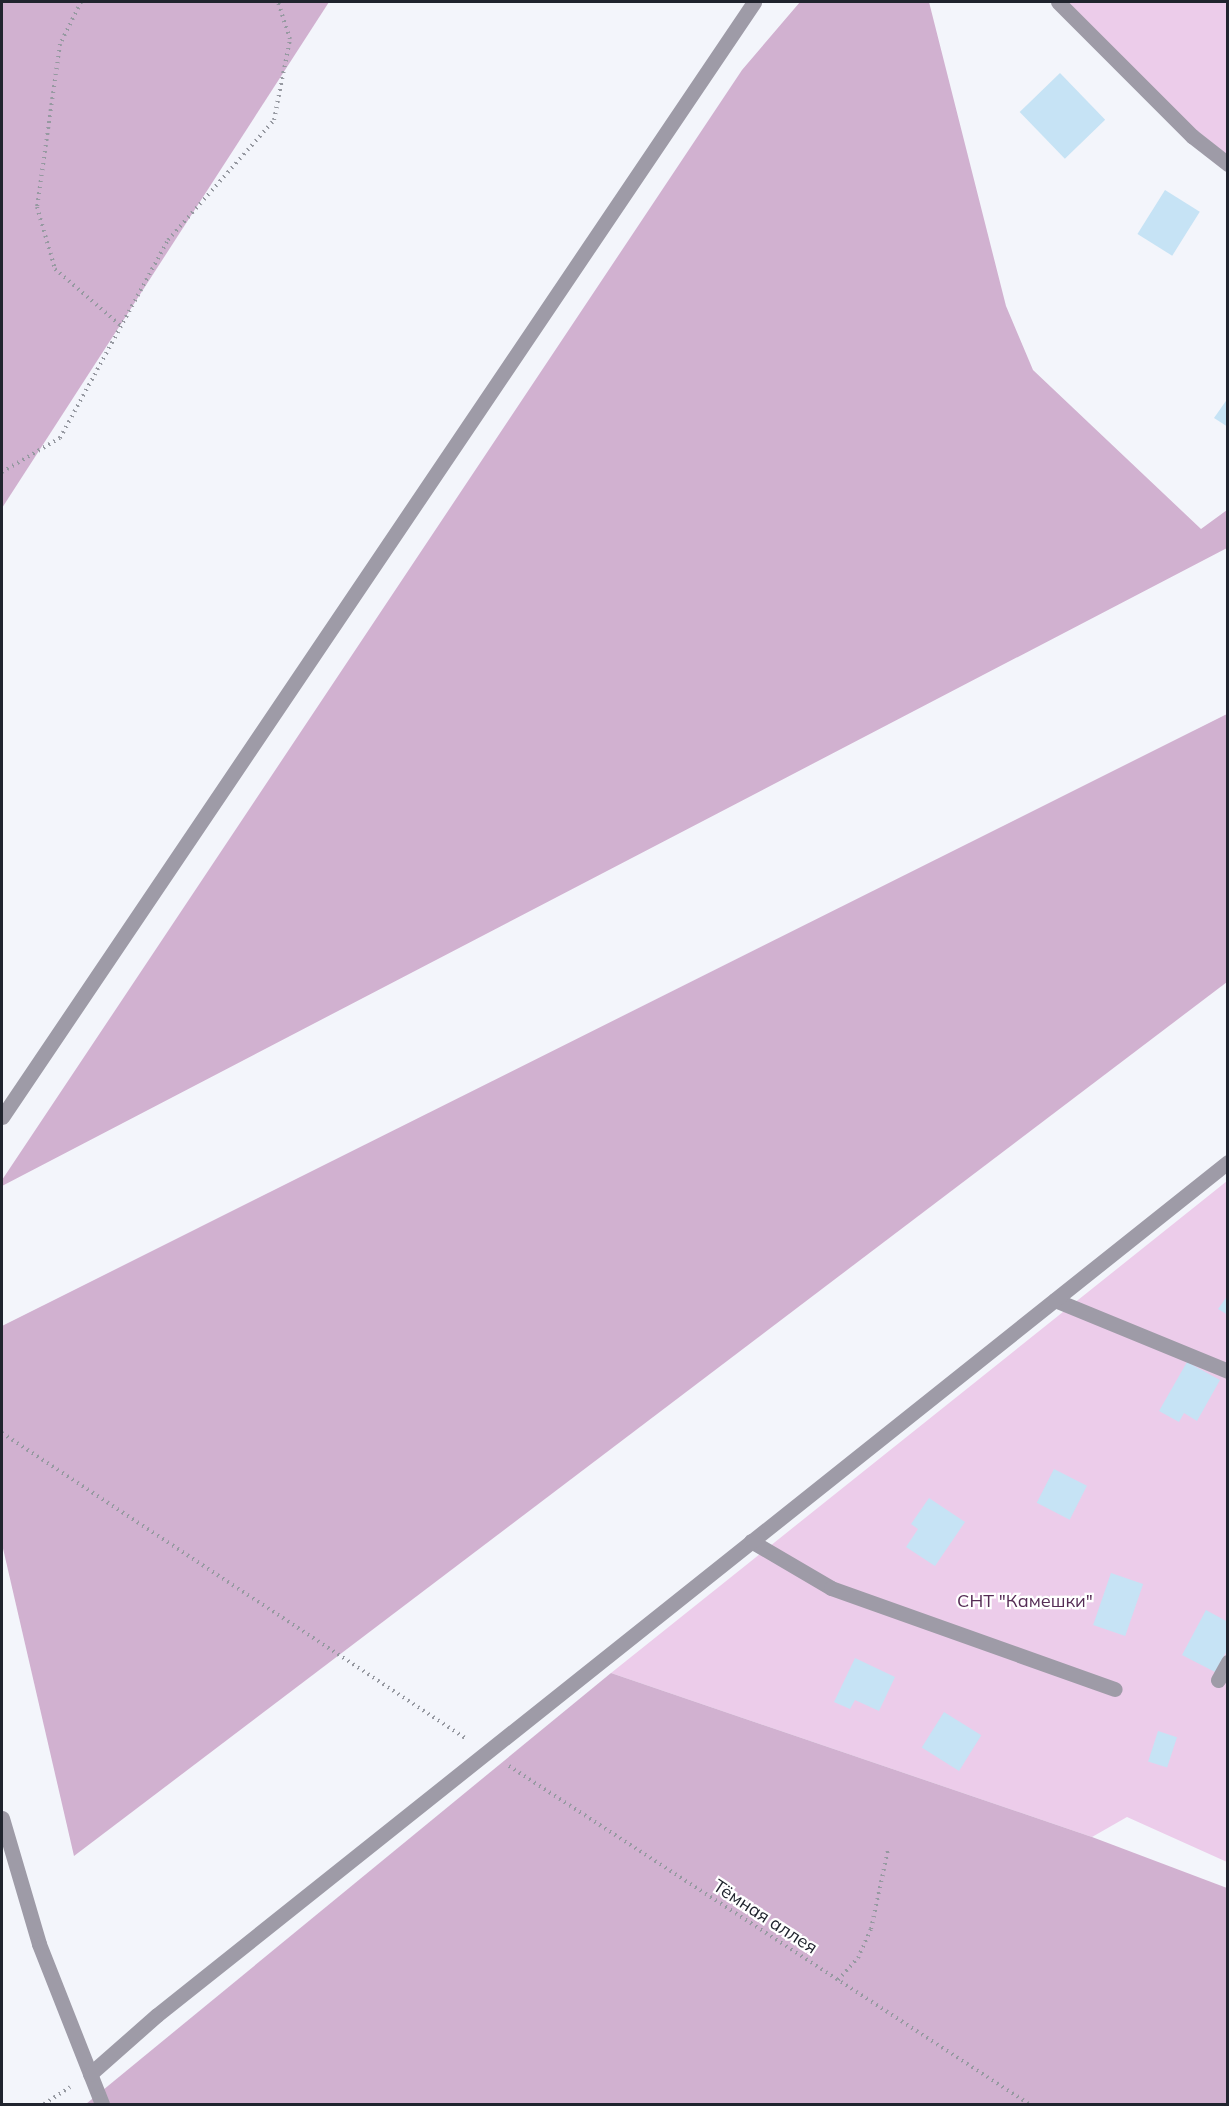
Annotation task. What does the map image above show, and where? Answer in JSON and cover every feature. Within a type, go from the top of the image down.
[{"type":"street","points":[[2,1117],[754,2]]},
{"type":"street","points":[[1058,2],[1192,136],[1227,164]]},
{"type":"street","points":[[90,2074],[157,2015],[1227,1162]]},
{"type":"street","points":[[1055,1300],[1227,1371]]},
{"type":"street","points":[[751,1541],[831,1588],[1115,1689]]},
{"type":"street","points":[[1218,1680],[1227,1662]]},
{"type":"street","points":[[2,1818],[39,1944],[102,2104]]},
{"type":"path","points":[[81,2],[60,44],[37,207],[55,269],[121,326]]},
{"type":"path","points":[[2,472],[60,438],[168,240],[274,120],[290,39],[278,2]]},
{"type":"path","name":"Тёмная аллея","points":[[2,1433],[1029,2104]]},
{"type":"path","points":[[838,1980],[858,1958],[871,1929],[888,1850]]},
{"type":"path","points":[[44,2104],[90,2074]]},
{"type":"green space","points":[[1058,2],[1227,2],[1227,162]]},
{"type":"green space","name":"СНТ \"Камешки\"","points":[[1227,1181],[1227,1862],[1127,1817],[1092,1837],[611,1673]]},
{"type":"shaded area","points":[[2,2],[329,2],[2,508]]},
{"type":"shaded area","points":[[800,2],[929,2],[1006,306],[1033,370],[1201,529],[1227,510],[1227,548],[2,1186],[2,1180],[742,70]]},
{"type":"shaded area","points":[[1227,714],[1227,982],[74,1856],[2,1544],[2,1326]]},
{"type":"shaded area","points":[[611,1673],[1092,1837],[1227,1888],[1227,2104],[86,2104]]},
{"type":"building","points":[[1060,73],[1105,120],[1065,159],[1020,112]]},
{"type":"building","points":[[1165,190],[1200,212],[1172,256],[1137,234]]},
{"type":"building","points":[[1228,398],[1228,427],[1214,418]]},
{"type":"building","points":[[1228,1295],[1228,1315],[1218,1309]]},
{"type":"building","points":[[1187,1362],[1220,1380],[1197,1421],[1184,1413],[1179,1422],[1159,1411]]},
{"type":"building","points":[[1054,1469],[1087,1486],[1070,1520],[1037,1503]]},
{"type":"building","points":[[929,1498],[965,1522],[935,1566],[906,1547],[918,1529],[911,1524]]},
{"type":"building","points":[[1111,1573],[1143,1584],[1125,1636],[1093,1625]]},
{"type":"building","points":[[1206,1610],[1228,1622],[1228,1649],[1215,1672],[1182,1655]]},
{"type":"building","points":[[855,1658],[895,1677],[879,1711],[855,1700],[850,1709],[834,1702]]},
{"type":"building","points":[[944,1712],[981,1735],[959,1771],[922,1748]]},
{"type":"building","points":[[1158,1731],[1177,1737],[1167,1768],[1148,1761]]}]
